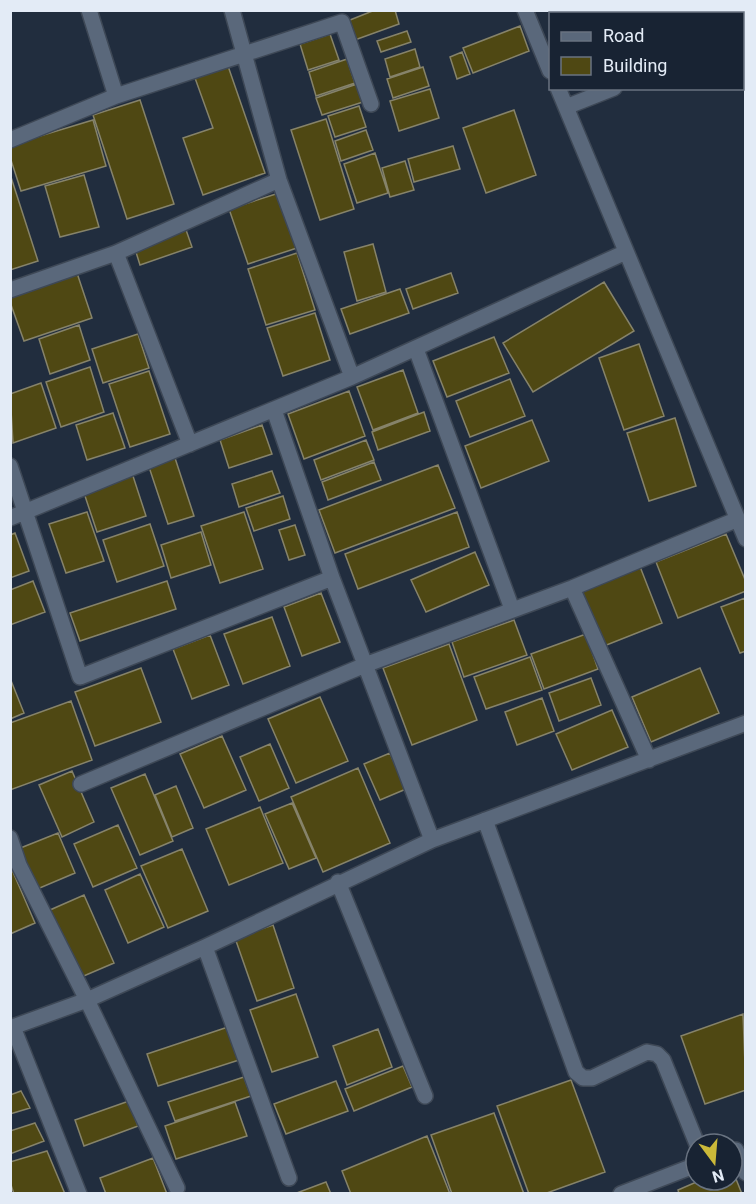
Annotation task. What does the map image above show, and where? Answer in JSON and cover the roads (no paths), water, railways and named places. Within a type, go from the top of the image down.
[{"type":"street","points":[[89,10],[117,96]]},
{"type":"street","points":[[232,10],[279,180],[352,377]]},
{"type":"street","points":[[525,10],[549,69]]},
{"type":"street","points":[[10,140],[117,96],[342,22],[371,104]]},
{"type":"street","points":[[559,90],[746,538]]},
{"type":"street","points":[[566,107],[609,90]]},
{"type":"street","points":[[10,290],[116,252],[279,180]]},
{"type":"street","points":[[116,252],[190,444]]},
{"type":"street","points":[[10,518],[352,377],[626,252]]},
{"type":"street","points":[[416,349],[512,609]]},
{"type":"street","points":[[274,410],[332,578],[432,840]]},
{"type":"street","points":[[10,466],[27,511],[80,677],[332,578]]},
{"type":"street","points":[[81,784],[365,665],[572,588],[738,519]]},
{"type":"street","points":[[572,588],[649,760]]},
{"type":"street","points":[[79,1194],[12,1027],[87,1000],[432,840],[746,723]]},
{"type":"street","points":[[485,820],[576,1072],[583,1078],[592,1078],[647,1052],[657,1054],[663,1060],[692,1132]]},
{"type":"street","points":[[10,838],[19,866],[87,1000],[177,1188]]},
{"type":"street","points":[[338,882],[425,1096]]},
{"type":"street","points":[[205,947],[289,1178]]},
{"type":"street","points":[[621,1194],[684,1170]]}]
